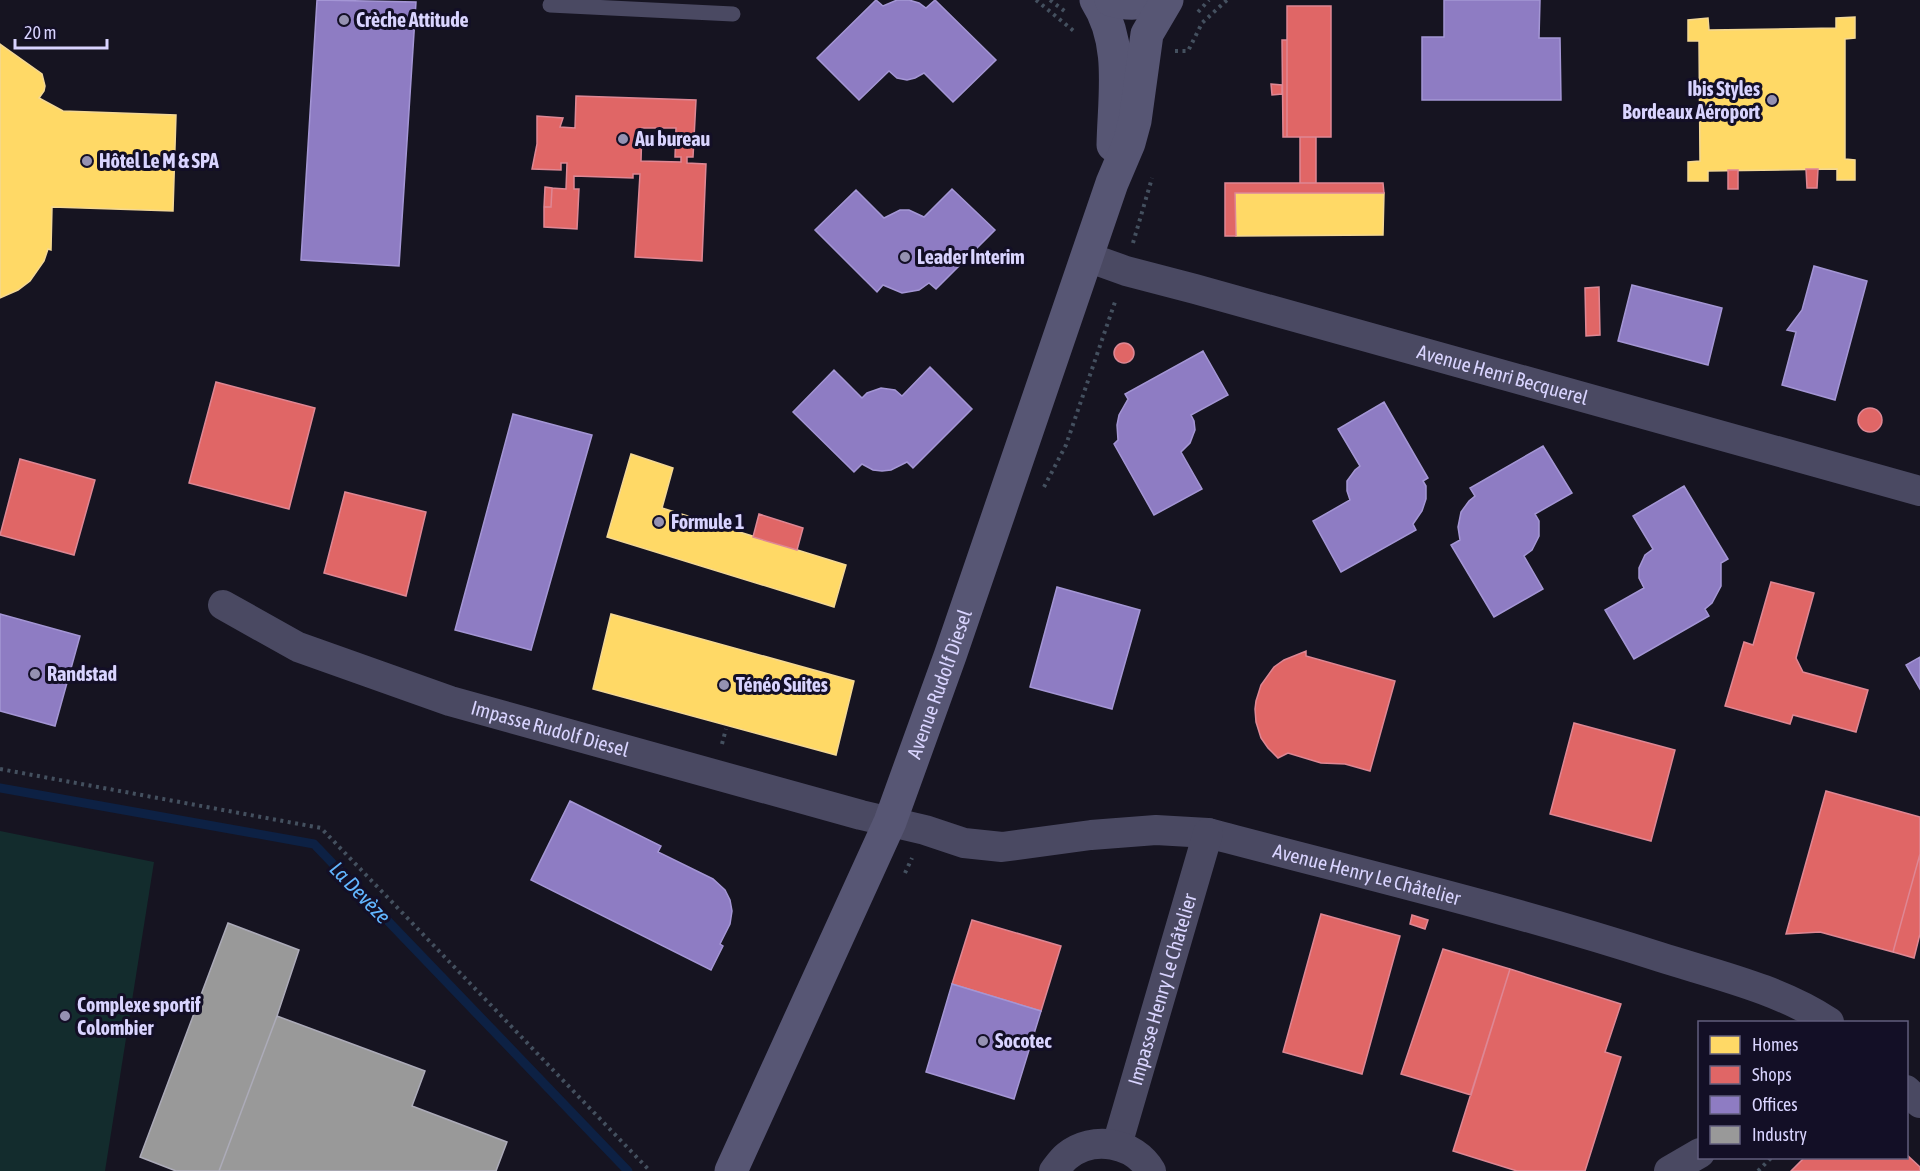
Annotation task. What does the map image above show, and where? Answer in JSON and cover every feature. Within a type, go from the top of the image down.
[{"type":"street","name":"Avenue Rudolf Diesel","points":[[1096,0],[1106,15],[1112,34],[1116,81],[1112,183]]},
{"type":"street","points":[[1111,0],[1145,3],[1154,0]]},
{"type":"street","name":"Avenue Rudolf Diesel","points":[[731,1171],[890,822],[950,656],[1112,183],[1129,142],[1135,121],[1147,34],[1167,0]]},
{"type":"street","name":"Avenue Henri Becquerel","points":[[1087,257],[1126,271],[1920,491]]},
{"type":"street","name":"Impasse Rudolf Diesel","points":[[223,605],[298,647],[450,701],[890,822]]},
{"type":"street","name":"Avenue Henry Le Châtelier","points":[[890,822],[925,830],[964,843],[1002,847],[1091,835],[1156,830],[1208,833],[1573,929],[1765,991],[1812,1018]]},
{"type":"street","name":"Impasse Henry Le Châtelier","points":[[1117,1145],[1208,833]]},
{"type":"street","points":[[1908,1092],[1920,1103]]},
{"type":"street","points":[[1054,1171],[1066,1157],[1082,1148],[1099,1144],[1117,1145],[1133,1152],[1147,1164],[1151,1171]]},
{"type":"street","points":[[1669,1171],[1698,1155]]},
{"type":"lane","points":[[550,5],[733,14]]},
{"type":"path","points":[[0,769],[321,828],[650,1171]]},
{"type":"path","points":[[1758,1171],[1770,1159]]},
{"type":"green space","name":"Complexe sportif Colombier","points":[[0,831],[154,862],[105,1171],[0,1171]]},
{"type":"building: Homes","name":"Ibis Styles Bordeaux Aéroport","points":[[1855,17],[1855,38],[1845,39],[1845,159],[1855,160],[1855,180],[1837,180],[1837,169],[1708,171],[1708,181],[1688,181],[1688,162],[1700,161],[1699,41],[1688,41],[1688,20],[1708,18],[1709,30],[1836,28],[1836,18]]},
{"type":"building: Homes","name":"Hôtel Le M & SPA","points":[[0,44],[42,74],[45,86],[39,98],[63,111],[176,115],[173,211],[52,207],[51,250],[48,249],[44,261],[30,281],[18,290],[0,298]]},
{"type":"building: Homes","points":[[1235,193],[1384,193],[1383,235],[1236,236]]},
{"type":"building: Homes","name":"Formule 1","points":[[631,454],[673,468],[662,508],[846,565],[834,607],[607,537]]},
{"type":"building: Homes","name":"Ténéo Suites","points":[[611,614],[854,681],[836,755],[593,689]]},
{"type":"building: Shops","points":[[1287,6],[1331,6],[1331,137],[1287,137]]},
{"type":"building: Shops","points":[[1282,40],[1287,40],[1287,137],[1283,137]]},
{"type":"building: Shops","points":[[1271,84],[1282,85],[1282,94],[1272,95]]},
{"type":"building: Shops","points":[[576,96],[696,100],[693,157],[687,157],[687,163],[706,164],[702,261],[635,257],[640,174],[633,174],[633,178],[574,176],[574,189],[579,189],[577,229],[544,227],[544,207],[551,207],[552,188],[566,189],[567,163],[561,163],[561,170],[532,169],[537,144],[537,116],[563,118],[560,127],[575,128]],"holes":[[[642,128],[676,128],[675,157],[681,157],[681,162],[641,161]]]},
{"type":"building: Shops","points":[[1300,137],[1316,137],[1316,183],[1300,183]]},
{"type":"building: Shops","points":[[1806,169],[1818,169],[1817,188],[1807,188]]},
{"type":"building: Shops","points":[[1728,170],[1738,170],[1738,189],[1728,189]]},
{"type":"building: Shops","points":[[1225,183],[1383,183],[1384,193],[1235,193],[1236,236],[1225,236]]},
{"type":"building: Shops","points":[[545,187],[552,188],[551,207],[544,207]]},
{"type":"building: Shops","points":[[1599,287],[1600,335],[1586,336],[1585,288]]},
{"type":"building: Shops","points":[[1124,343],[1131,346],[1134,353],[1131,360],[1124,363],[1117,360],[1114,353],[1117,346]]},
{"type":"building: Shops","points":[[216,382],[315,408],[289,509],[189,483]]},
{"type":"building: Shops","points":[[1865,408],[1875,408],[1882,415],[1882,425],[1875,432],[1865,432],[1858,425],[1858,415]]},
{"type":"building: Shops","points":[[20,459],[95,480],[74,555],[0,535]]},
{"type":"building: Shops","points":[[345,492],[426,512],[406,596],[324,573]]},
{"type":"building: Shops","points":[[759,514],[803,528],[797,550],[753,537]]},
{"type":"building: Shops","points":[[1771,582],[1814,593],[1796,658],[1803,672],[1868,690],[1856,732],[1793,715],[1790,724],[1725,706],[1744,642],[1753,645]]},
{"type":"building: Shops","points":[[1306,651],[1306,656],[1395,681],[1370,771],[1345,764],[1321,763],[1288,753],[1278,758],[1261,738],[1255,709],[1261,685],[1274,667]]},
{"type":"building: Shops","points":[[1574,723],[1675,750],[1651,841],[1550,814]]},
{"type":"building: Shops","points":[[1826,791],[1920,817],[1920,854],[1893,952],[1820,932],[1786,934]]},
{"type":"building: Shops","points":[[1920,854],[1920,934],[1914,958],[1893,952]]},
{"type":"building: Shops","points":[[1321,914],[1400,936],[1362,1074],[1283,1052]]},
{"type":"building: Shops","points":[[1412,915],[1428,920],[1425,929],[1410,924]]},
{"type":"building: Shops","points":[[972,920],[1061,946],[1041,1011],[952,984]]},
{"type":"building: Shops","points":[[1443,949],[1510,969],[1471,1095],[1401,1074]]},
{"type":"building: Shops","points":[[1510,969],[1621,1004],[1605,1052],[1621,1057],[1585,1171],[1517,1171],[1453,1151]]},
{"type":"building: Shops","points":[[1908,1156],[1920,1167],[1920,1171],[1791,1171],[1803,1159],[1908,1159]]},
{"type":"building: Offices","points":[[317,0],[416,2],[399,266],[301,260]]},
{"type":"building: Offices","points":[[876,0],[883,6],[897,0],[909,0],[926,8],[935,0],[996,60],[953,102],[924,73],[907,80],[897,78],[889,71],[859,100],[817,58]]},
{"type":"building: Offices","points":[[1444,0],[1540,0],[1539,38],[1560,38],[1561,100],[1422,100],[1422,37],[1444,37]]},
{"type":"building: Offices","name":"Leader Interim","points":[[952,189],[995,230],[936,289],[929,283],[919,290],[902,293],[883,285],[877,292],[815,230],[856,190],[884,218],[900,210],[909,210],[924,217]]},
{"type":"building: Offices","points":[[1814,266],[1867,281],[1835,400],[1782,385],[1796,332],[1787,330],[1802,310]]},
{"type":"building: Offices","points":[[1632,285],[1722,308],[1708,365],[1618,341]]},
{"type":"building: Offices","points":[[1203,351],[1228,395],[1191,415],[1195,430],[1190,443],[1181,452],[1202,489],[1154,515],[1114,444],[1118,440],[1119,415],[1128,399],[1125,394]]},
{"type":"building: Offices","points":[[930,367],[972,409],[913,468],[907,462],[891,470],[882,471],[873,470],[862,464],[854,472],[793,412],[834,370],[862,398],[867,393],[881,388],[895,390],[902,396]]},
{"type":"building: Offices","points":[[1384,402],[1428,478],[1423,481],[1426,486],[1426,499],[1422,511],[1413,524],[1416,530],[1341,572],[1313,521],[1350,500],[1347,481],[1360,466],[1338,429]]},
{"type":"building: Offices","points":[[513,414],[592,435],[531,650],[455,630]]},
{"type":"building: Offices","points":[[1543,446],[1572,493],[1535,514],[1539,521],[1539,536],[1532,550],[1524,556],[1543,589],[1494,617],[1451,545],[1460,540],[1458,527],[1461,512],[1475,496],[1470,488]]},
{"type":"building: Offices","points":[[1684,486],[1728,559],[1721,563],[1721,586],[1712,603],[1705,609],[1709,616],[1634,659],[1605,610],[1644,588],[1639,578],[1639,568],[1645,555],[1653,549],[1633,516]]},
{"type":"building: Offices","points":[[1057,587],[1140,610],[1112,709],[1030,687]]},
{"type":"building: Offices","name":"Randstad","points":[[0,614],[80,636],[55,726],[0,711]]},
{"type":"building: Offices","points":[[1920,657],[1920,689],[1906,665]]},
{"type":"building: Offices","points":[[570,801],[661,846],[658,852],[713,879],[725,890],[732,911],[730,924],[720,944],[723,946],[711,970],[531,880]]},
{"type":"building: Offices","name":"Socotec","points":[[952,984],[1041,1011],[1014,1099],[926,1072]]},
{"type":"building: Industry","points":[[228,923],[299,950],[219,1171],[176,1171],[140,1157]]},
{"type":"building: Industry","points":[[277,1016],[425,1071],[412,1106],[507,1142],[496,1171],[219,1171]]},
{"type":"waterway","name":"La Devèze","points":[[0,788],[314,844],[628,1171]]},
{"type":"place","name":"Crèche Attitude","points":[[344,20]]},
{"type":"place","name":"Ibis Styles Bordeaux Aéroport","points":[[1772,100]]},
{"type":"place","name":"Au bureau","points":[[623,139]]},
{"type":"place","name":"Hôtel Le M & SPA","points":[[87,161]]},
{"type":"place","name":"Leader Interim","points":[[905,257]]},
{"type":"place","name":"Formule 1","points":[[659,522]]},
{"type":"place","name":"Randstad","points":[[35,674]]},
{"type":"place","name":"Ténéo Suites","points":[[724,685]]},
{"type":"place","name":"Complexe sportif Colombier","points":[[65,1016]]},
{"type":"place","name":"Socotec","points":[[983,1041]]}]
